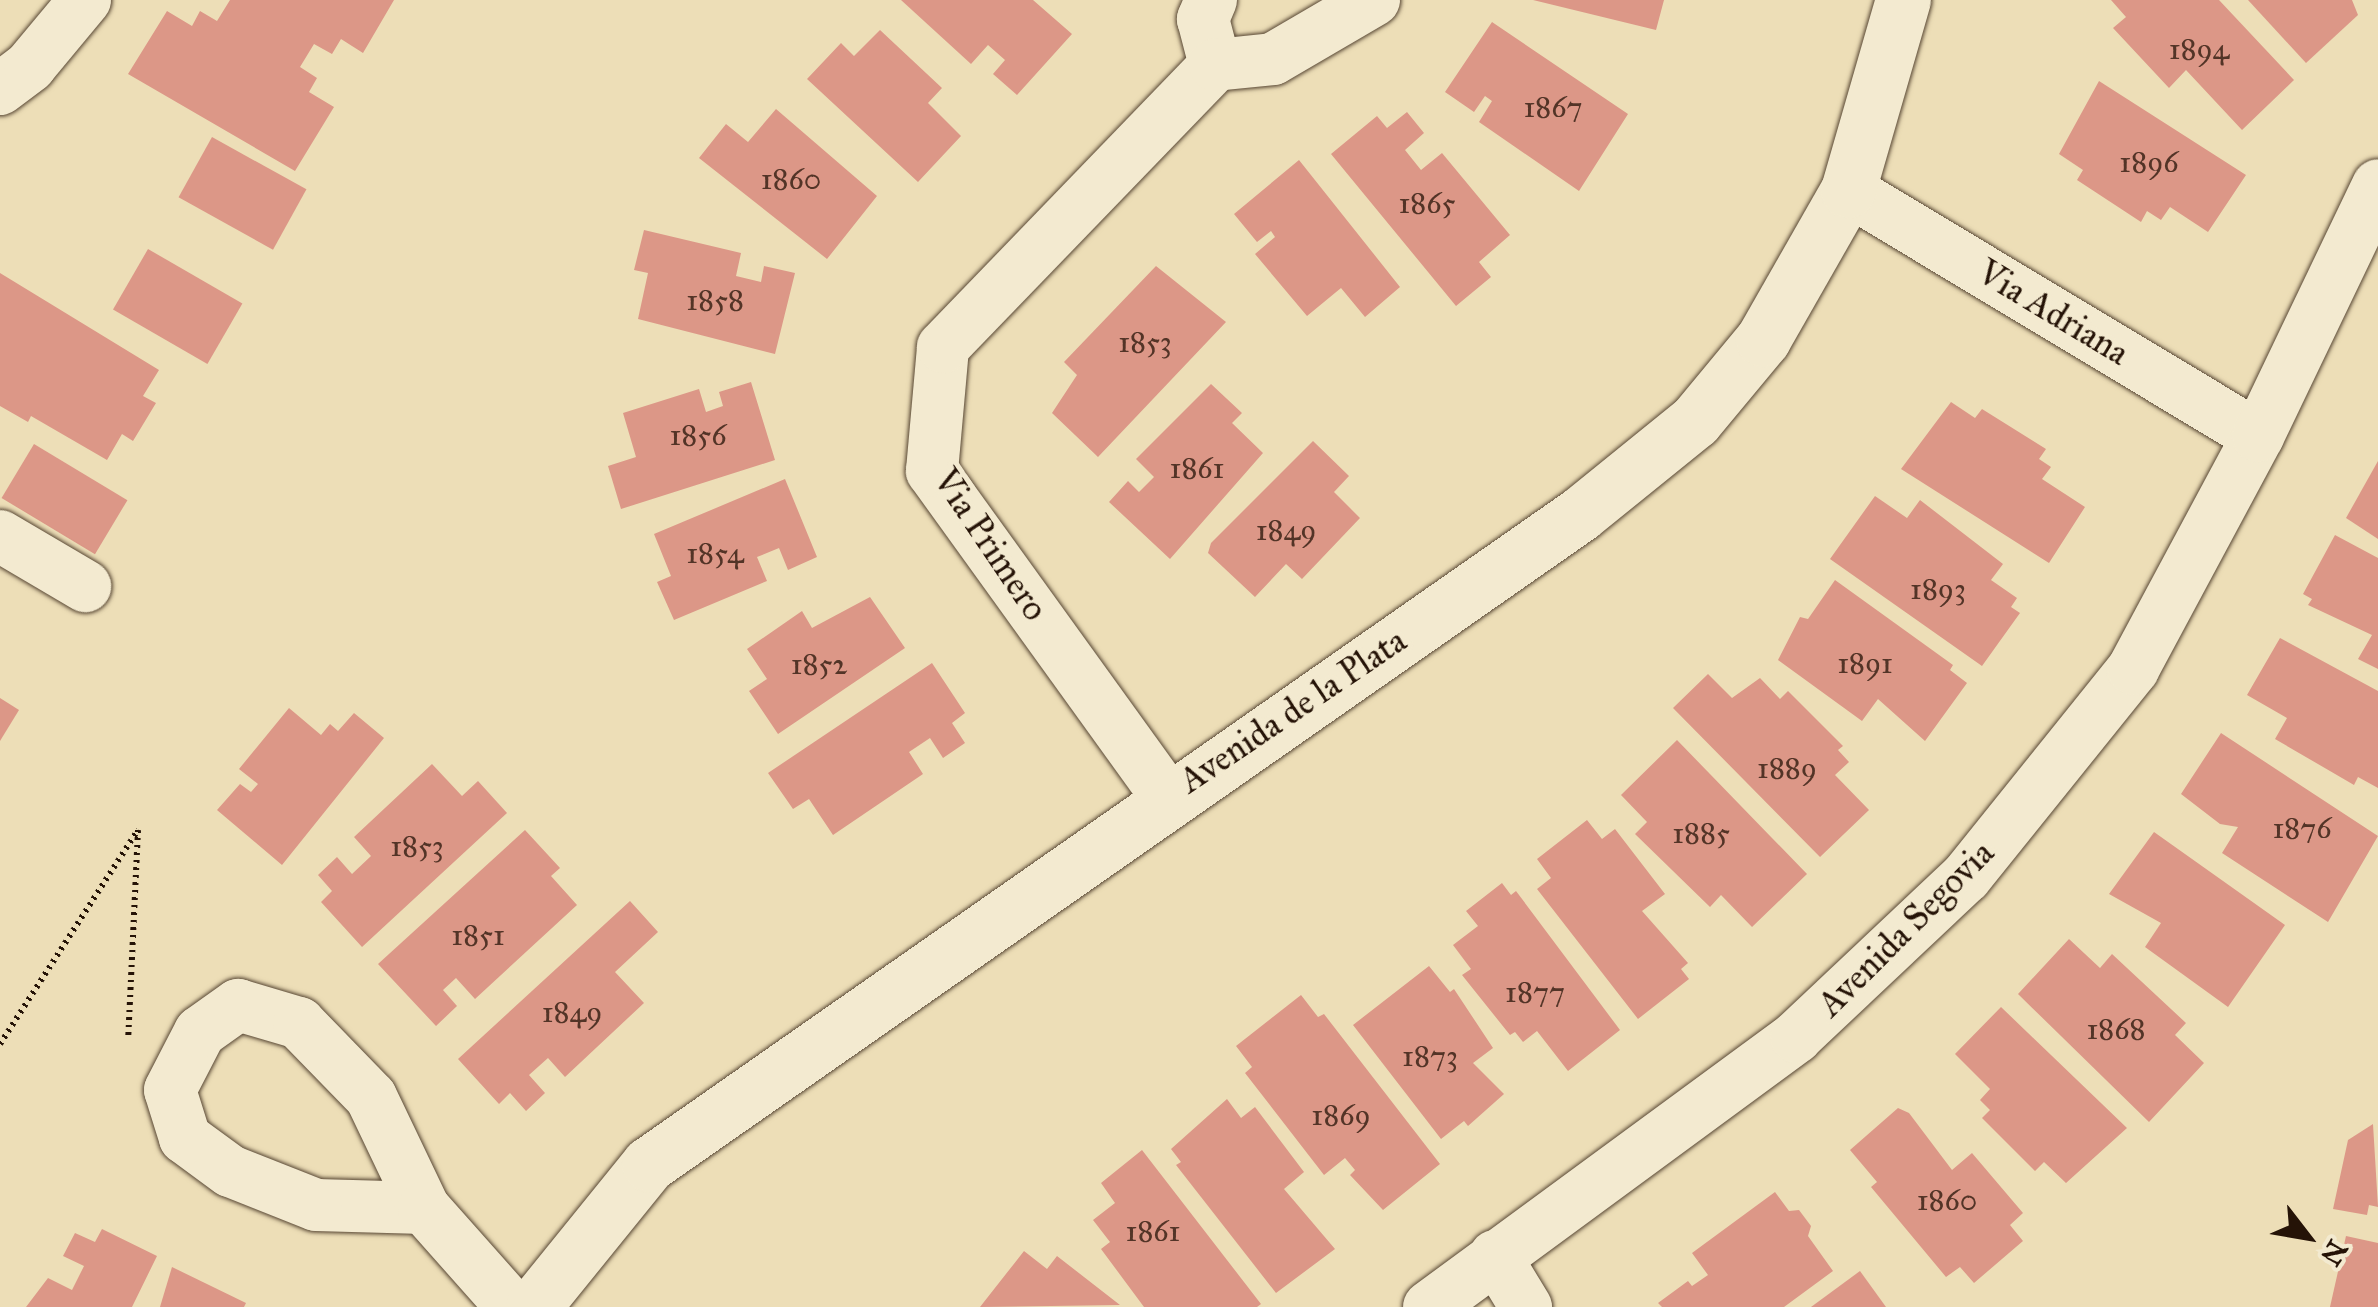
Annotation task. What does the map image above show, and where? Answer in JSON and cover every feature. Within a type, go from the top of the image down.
[{"type":"street","points":[[0,89],[30,66],[85,0]]},
{"type":"street","points":[[1211,0],[1203,19],[1215,65],[1273,59],[1374,0]]},
{"type":"street","name":"Avenida de la Plata","points":[[533,1307],[649,1164],[1167,797],[1580,514],[1694,421],[1763,339],[1848,190],[1903,0]]},
{"type":"street","name":"Via Primero","points":[[1167,797],[932,471],[943,346],[1215,65]]},
{"type":"street","name":"Avenida Segovia","points":[[1429,1307],[1796,1037],[1966,877],[2133,669],[2258,436],[2378,185]]},
{"type":"street","name":"Via Adriana","points":[[1848,190],[2258,436]]},
{"type":"street","points":[[0,536],[86,586]]},
{"type":"street","points":[[424,1208],[316,1205],[230,1171],[185,1138],[170,1090],[200,1032],[238,1005],[298,1023],[371,1096],[424,1208],[512,1307]]},
{"type":"street","points":[[1495,1256],[1526,1307]]},
{"type":"path","points":[[0,1044],[138,830],[127,1038],[170,1090]]},
{"type":"building","points":[[230,0],[394,0],[363,53],[341,39],[332,54],[314,44],[300,67],[317,78],[309,92],[334,107],[295,171],[128,74],[167,11],[192,26],[200,11],[217,21]]},
{"type":"building","points":[[901,0],[1033,0],[1072,34],[1017,95],[993,74],[1005,60],[988,45],[971,64]]},
{"type":"building","points":[[1533,0],[1664,0],[1656,30]]},
{"type":"building","points":[[2111,0],[2219,0],[2294,80],[2242,130],[2186,70],[2169,88],[2113,28],[2126,17]]},
{"type":"building","points":[[2248,0],[2352,0],[2358,15],[2306,63]]},
{"type":"building","points":[[1492,22],[1628,114],[1579,191],[1479,122],[1492,101],[1485,96],[1474,112],[1445,92]]},
{"type":"building","points":[[880,30],[942,88],[928,103],[961,136],[918,182],[807,79],[841,43],[854,56]]},
{"type":"building","points":[[2099,81],[2246,175],[2208,232],[2170,207],[2161,220],[2147,211],[2141,222],[2077,180],[2083,170],[2059,154]]},
{"type":"building","points":[[776,109],[877,196],[827,259],[699,158],[726,124],[748,142]]},
{"type":"building","points":[[1407,112],[1424,133],[1405,150],[1421,170],[1442,153],[1510,235],[1479,262],[1491,277],[1456,306],[1331,154],[1377,116],[1387,128]]},
{"type":"building","points":[[212,137],[306,189],[273,250],[179,197]]},
{"type":"building","points":[[1299,160],[1400,287],[1365,317],[1341,288],[1307,316],[1255,254],[1275,237],[1271,231],[1257,242],[1234,214]]},
{"type":"building","points":[[644,230],[741,253],[736,276],[761,282],[764,266],[795,273],[775,354],[638,319],[648,273],[634,270]]},
{"type":"building","points":[[148,249],[242,303],[207,364],[113,310]]},
{"type":"building","points":[[1156,266],[1226,322],[1098,457],[1052,413],[1077,375],[1064,362]]},
{"type":"building","points":[[0,273],[159,370],[143,396],[156,403],[133,441],[122,434],[107,460],[31,416],[28,422],[0,406]]},
{"type":"building","points":[[751,382],[775,460],[621,509],[608,466],[636,457],[623,413],[699,389],[706,412],[723,406],[719,392]]},
{"type":"building","points":[[1211,384],[1242,413],[1232,423],[1263,453],[1170,559],[1109,502],[1128,481],[1139,492],[1154,477],[1136,459]]},
{"type":"building","points":[[1951,402],[1975,418],[1982,409],[2046,449],[2039,459],[2051,467],[2042,479],[2085,507],[2049,563],[1901,469]]},
{"type":"building","points":[[1313,441],[1349,476],[1334,492],[1360,518],[1302,579],[1286,564],[1255,597],[1208,553],[1211,543]]},
{"type":"building","points":[[34,444],[127,500],[95,554],[2,498]]},
{"type":"building","points":[[2378,461],[2378,539],[2346,518]]},
{"type":"building","points":[[785,479],[817,557],[788,570],[779,548],[757,557],[767,581],[674,620],[657,582],[671,576],[654,534]]},
{"type":"building","points":[[1875,496],[1907,518],[1920,500],[2003,564],[1991,580],[2017,598],[2011,607],[2020,613],[1982,666],[1830,559]]},
{"type":"building","points":[[2335,535],[2378,558],[2378,669],[2358,659],[2372,635],[2308,605],[2312,599],[2303,594]]},
{"type":"building","points":[[1835,580],[1953,665],[1950,670],[1967,683],[1925,741],[1878,699],[1862,721],[1778,660],[1800,617],[1808,619]]},
{"type":"building","points":[[870,597],[905,648],[778,734],[749,691],[767,679],[747,649],[802,611],[812,628]]},
{"type":"building","points":[[2280,638],[2378,691],[2378,788],[2358,777],[2354,785],[2275,739],[2287,718],[2247,695]]},
{"type":"building","points":[[932,663],[965,713],[952,723],[965,743],[943,758],[930,738],[909,752],[923,774],[833,835],[809,799],[793,809],[768,773]]},
{"type":"building","points":[[1708,674],[1732,698],[1760,678],[1780,699],[1788,691],[1843,746],[1838,750],[1849,762],[1835,775],[1869,810],[1820,857],[1673,708]]},
{"type":"building","points":[[0,698],[19,710],[0,741]]},
{"type":"building","points":[[289,708],[321,735],[330,724],[338,731],[354,713],[384,738],[282,865],[217,810],[240,784],[251,792],[258,784],[239,769]]},
{"type":"building","points":[[2221,733],[2378,836],[2328,922],[2222,853],[2238,827],[2220,824],[2181,794]]},
{"type":"building","points":[[1677,740],[1807,874],[1752,927],[1721,895],[1710,907],[1635,834],[1647,822],[1621,795]]},
{"type":"building","points":[[432,764],[462,796],[478,781],[507,813],[362,947],[321,902],[332,891],[318,875],[337,857],[352,874],[371,856],[354,837]]},
{"type":"building","points":[[1587,820],[1602,839],[1615,829],[1665,894],[1642,911],[1688,963],[1681,969],[1689,979],[1638,1019],[1537,889],[1551,878],[1537,859]]},
{"type":"building","points":[[525,830],[560,868],[551,876],[577,905],[475,999],[456,978],[443,990],[457,1006],[436,1026],[378,964]]},
{"type":"building","points":[[2154,832],[2285,925],[2228,1007],[2145,947],[2161,923],[2109,894]]},
{"type":"building","points":[[1502,883],[1511,895],[1516,891],[1620,1030],[1568,1071],[1537,1031],[1523,1042],[1515,1032],[1510,1035],[1462,975],[1471,969],[1453,945],[1478,926],[1466,911]]},
{"type":"building","points":[[630,901],[658,932],[615,972],[644,1003],[565,1077],[548,1058],[529,1075],[545,1093],[526,1111],[510,1093],[499,1104],[458,1059]]},
{"type":"building","points":[[2069,939],[2100,968],[2112,954],[2186,1023],[2175,1035],[2204,1063],[2149,1122],[2018,994]]},
{"type":"building","points":[[1429,966],[1450,992],[1454,989],[1493,1048],[1473,1063],[1504,1094],[1468,1126],[1464,1121],[1441,1139],[1353,1025]]},
{"type":"building","points":[[1301,995],[1318,1017],[1324,1014],[1440,1164],[1383,1210],[1350,1175],[1355,1170],[1345,1158],[1324,1175],[1245,1073],[1252,1067],[1236,1046]]},
{"type":"building","points":[[2001,1007],[2127,1128],[2066,1183],[2044,1162],[2035,1171],[1982,1118],[1990,1110],[1980,1100],[1990,1089],[1955,1054]]},
{"type":"building","points":[[1227,1099],[1241,1118],[1255,1107],[1304,1172],[1284,1189],[1335,1249],[1276,1293],[1176,1165],[1181,1162],[1171,1149]]},
{"type":"building","points":[[1898,1108],[1909,1113],[1952,1170],[1972,1153],[2023,1213],[2010,1225],[2023,1241],[1974,1283],[1960,1267],[1946,1277],[1871,1187],[1877,1182],[1850,1150]]},
{"type":"building","points":[[2373,1124],[2378,1207],[2369,1205],[2367,1215],[2333,1209],[2348,1140]]},
{"type":"building","points":[[1142,1150],[1261,1304],[1144,1307],[1101,1249],[1110,1242],[1093,1220],[1115,1203],[1101,1183]]},
{"type":"building","points":[[1775,1192],[1789,1211],[1799,1210],[1811,1226],[1808,1236],[1833,1271],[1784,1307],[1662,1307],[1658,1303],[1688,1281],[1692,1286],[1708,1275],[1692,1253]]},
{"type":"building","points":[[102,1229],[157,1256],[132,1307],[26,1307],[48,1278],[72,1290],[84,1266],[63,1256],[75,1233],[95,1242]]},
{"type":"building","points":[[2346,1236],[2378,1243],[2378,1307],[2330,1307]]},
{"type":"building","points":[[1024,1251],[1047,1269],[1057,1256],[1120,1305],[980,1307]]},
{"type":"building","points":[[172,1267],[246,1303],[244,1307],[160,1307]]},
{"type":"building","points":[[1860,1271],[1886,1307],[1811,1307]]}]
